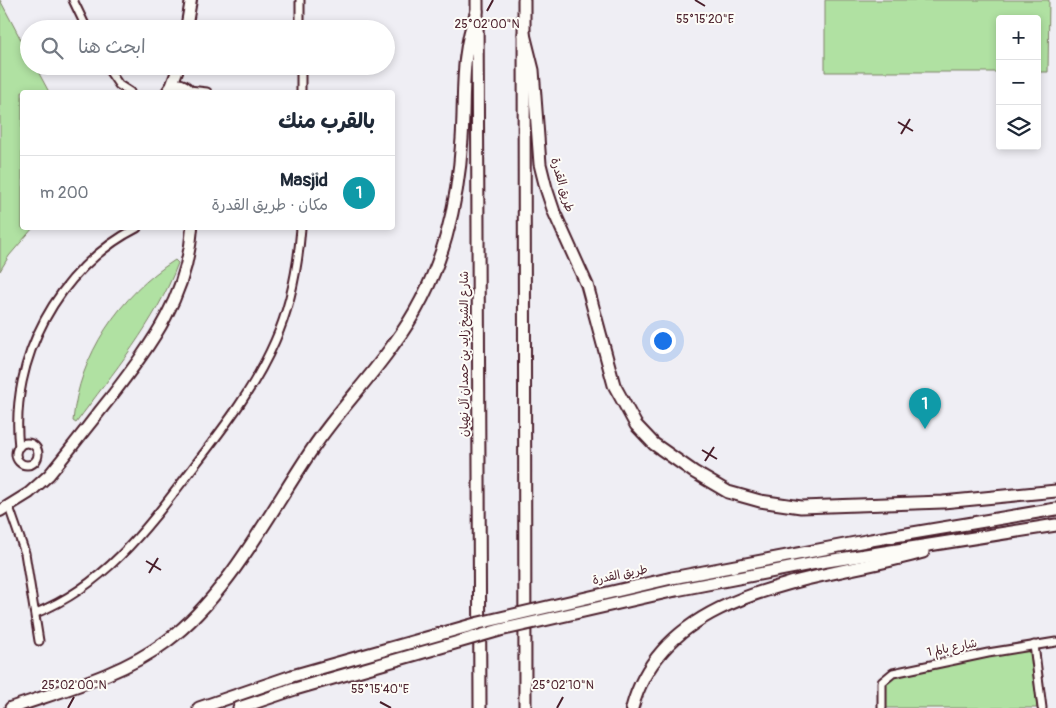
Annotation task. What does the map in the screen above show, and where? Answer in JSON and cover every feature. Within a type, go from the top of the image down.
[{"type":"main road","points":[[524,0],[525,708]]},
{"type":"main road","points":[[11,708],[134,662],[164,644],[191,621],[251,544],[327,428],[403,330],[432,275],[452,212],[462,140],[464,59],[477,6]]},
{"type":"main road","name":"شارع الشيخ زايد بن حمدان آل نهيان","points":[[477,6],[480,708]]},
{"type":"main road","name":"طريق القدرة","points":[[524,34],[533,70],[540,164],[548,194],[563,234],[582,270],[593,301],[614,385],[636,426],[654,444],[694,472],[728,492],[760,501],[801,507],[943,502],[1056,491]]},
{"type":"main road","name":"طريق القدرة","points":[[200,708],[292,676],[479,623],[672,578],[852,543],[1056,509]]},
{"type":"main road","points":[[239,708],[295,689],[500,630],[676,590],[821,562],[1056,526]]},
{"type":"main road","points":[[632,708],[643,680],[662,653],[685,631],[718,610],[770,588],[909,556],[958,540]]},
{"type":"street","points":[[73,0],[83,20]]},
{"type":"street","points":[[188,20],[191,0]]},
{"type":"street","points":[[300,0],[300,20]]},
{"type":"street","points":[[112,75],[119,85],[127,90]]},
{"type":"street","points":[[169,90],[176,75]]},
{"type":"street","points":[[183,75],[188,90]]},
{"type":"street","points":[[301,75],[301,90]]},
{"type":"street","points":[[169,90],[180,85],[188,90]]},
{"type":"street","points":[[19,447],[17,428],[20,389],[30,351],[38,333],[62,294],[79,272],[109,244],[133,230]]},
{"type":"street","points":[[39,640],[25,553],[5,509],[29,494],[55,468],[155,338],[172,308],[184,277],[192,230]]},
{"type":"street","points":[[36,613],[55,606],[81,590],[125,553],[242,401],[271,350],[285,315],[299,257],[301,230]]},
{"type":"street","name":"شارع بالم 1","points":[[882,708],[881,686],[888,674],[988,652],[1056,642]]},
{"type":"street","points":[[1034,645],[1042,708]]},
{"type":"green space","points":[[0,0],[20,38],[20,75],[40,75],[48,90],[20,90],[20,230],[31,230],[9,256],[0,271]]},
{"type":"green space","points":[[825,0],[1049,0],[1048,72],[1041,72],[1041,15],[996,15],[996,72],[825,72]]},
{"type":"green space","points":[[175,260],[178,263],[169,285],[146,327],[76,423],[73,421],[77,397],[93,350],[120,309],[155,274]]},
{"type":"green space","points":[[1030,648],[1037,708],[885,708],[885,683],[891,676]]},
{"type":"place","name":"Masjid","points":[[925,429]]}]
